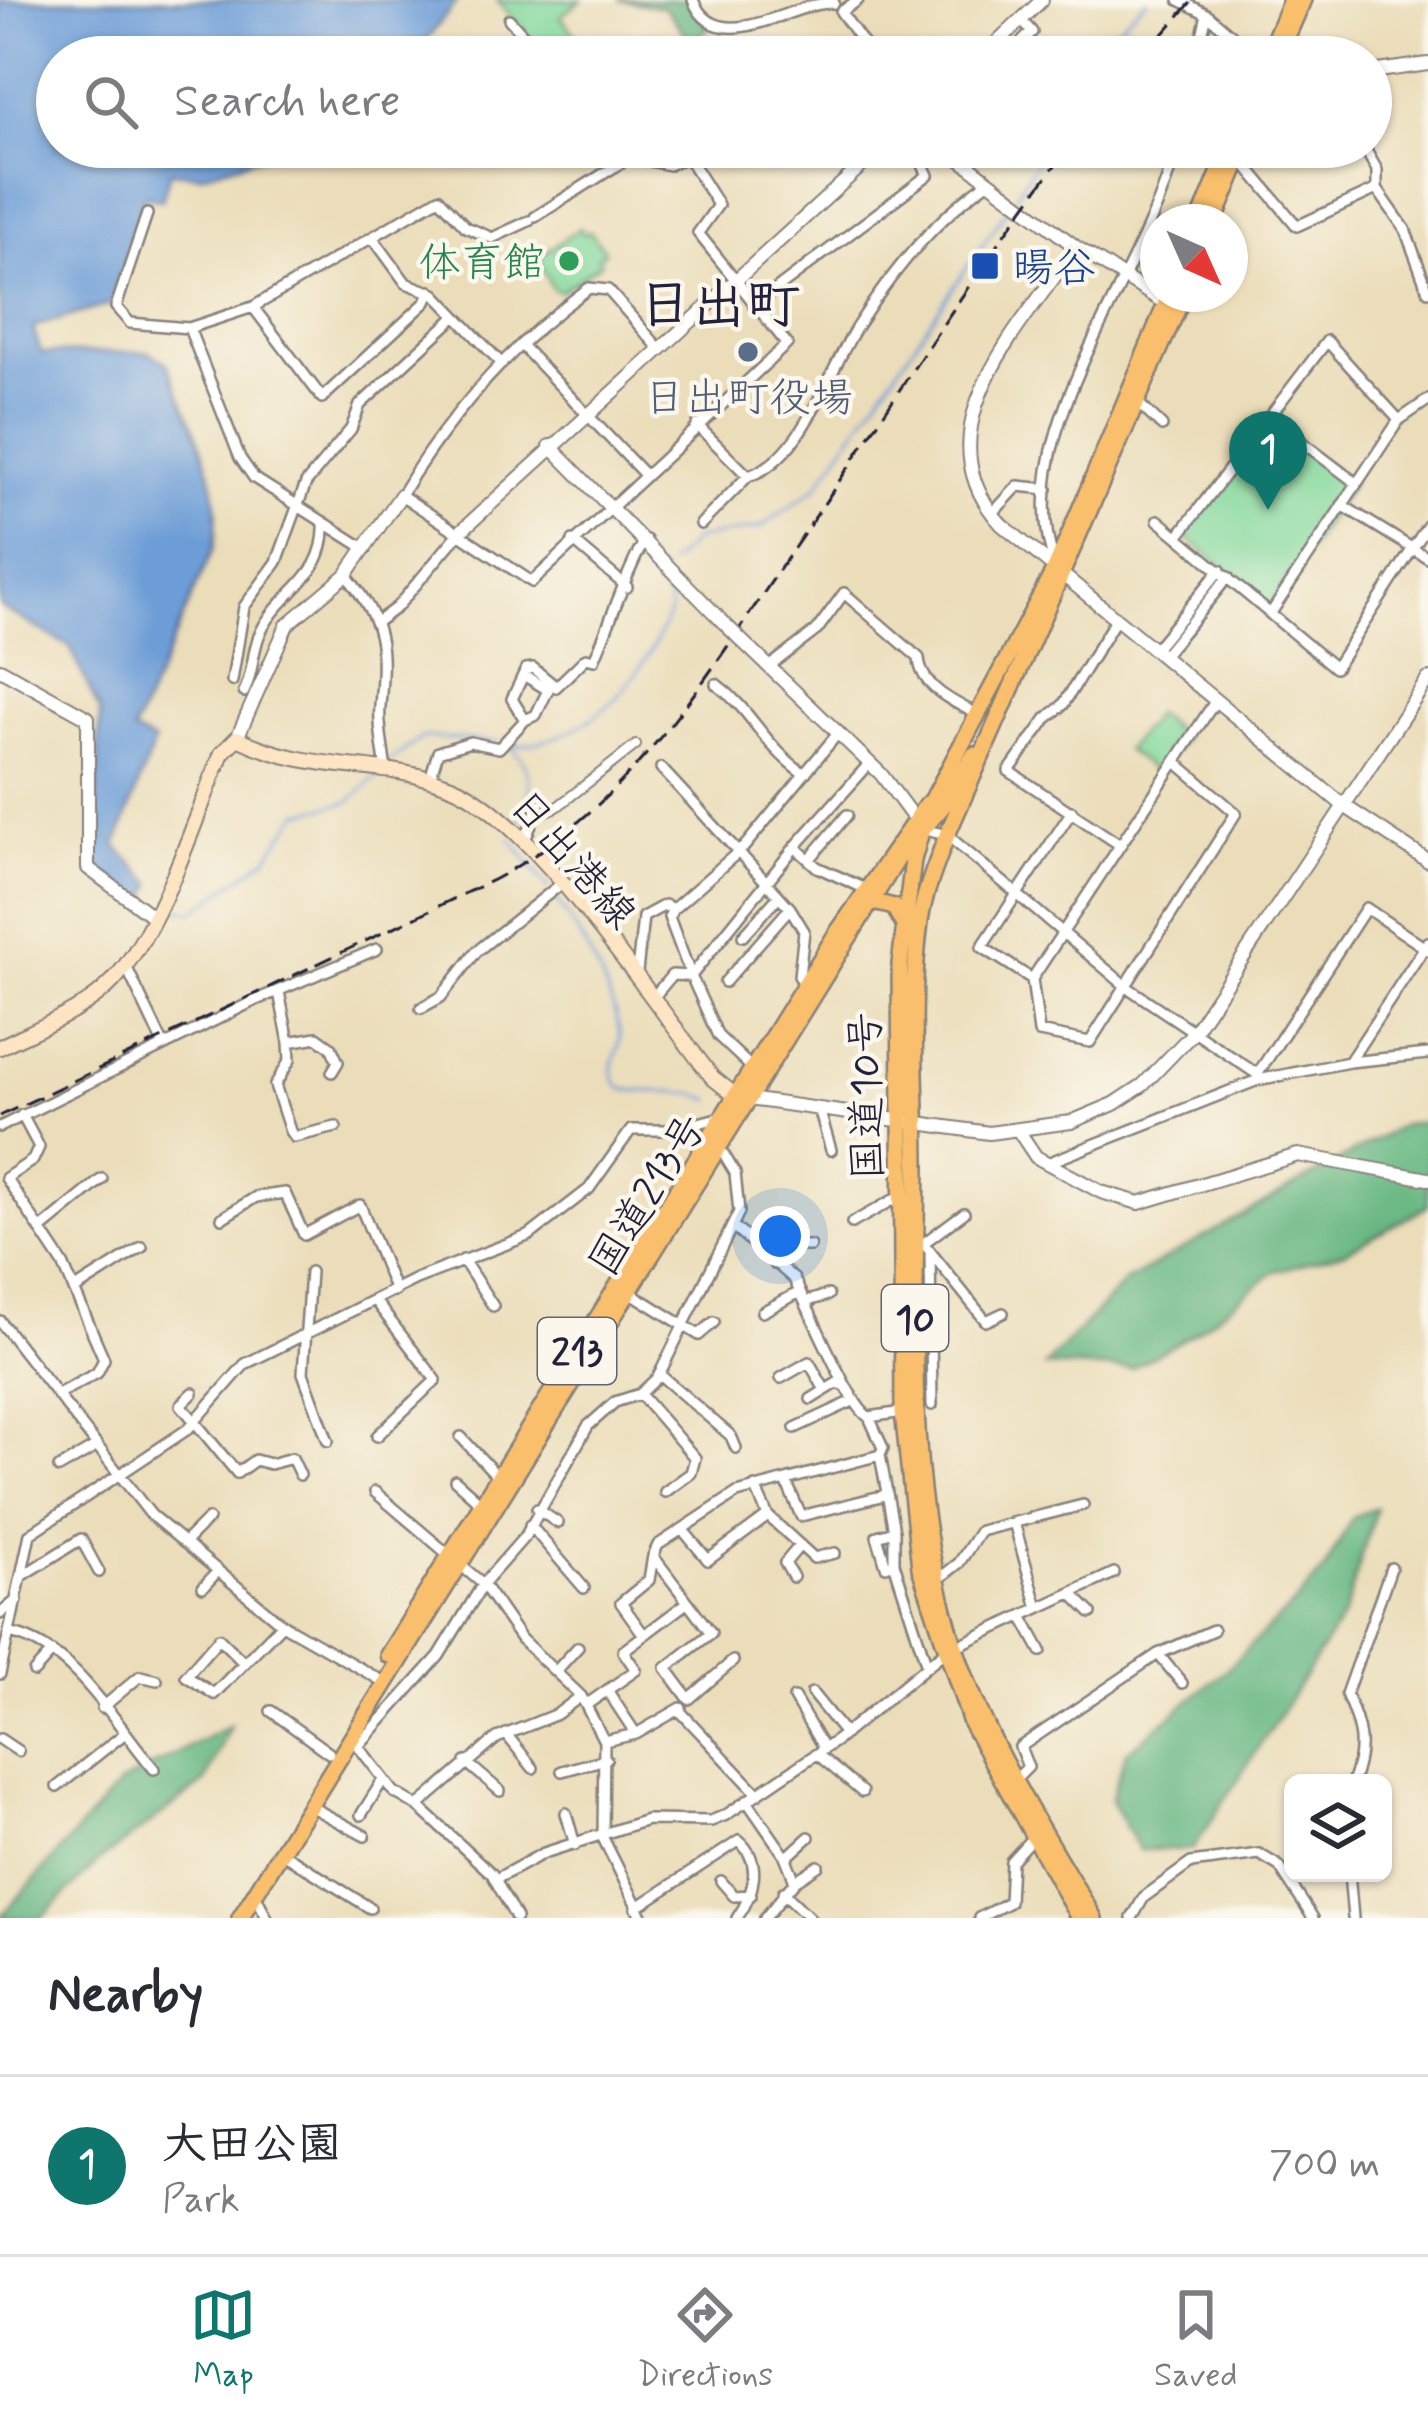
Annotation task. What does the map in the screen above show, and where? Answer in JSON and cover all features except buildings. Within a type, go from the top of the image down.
[{"type":"highway","points":[[1276,36],[1291,0]]},
{"type":"highway","points":[[1287,36],[1303,0]]},
{"type":"highway","points":[[1209,204],[1229,168]]},
{"type":"highway","points":[[1220,204],[1232,168]]},
{"type":"highway","name":"国道10号","points":[[1079,1918],[971,1723],[912,1523],[903,1412],[902,1195],[920,922],[947,835],[1169,312]]},
{"type":"highway","name":"国道10号","points":[[1094,1918],[1015,1780],[949,1650],[919,1467],[923,1247],[909,1121],[903,923],[917,824],[1060,570],[1138,403],[1170,312]]},
{"type":"highway","name":"国道213号","points":[[240,1918],[453,1560],[628,1291],[714,1142],[723,1116],[741,1098],[753,1069],[805,985],[917,824],[955,790],[1007,698]]},
{"type":"highway","points":[[868,895],[894,907],[903,923]]},
{"type":"highway","name":"国道213号","points":[[453,1560],[498,1477],[868,895]]},
{"type":"highway","name":"国道213号","points":[[230,1918],[329,1753],[380,1680]]},
{"type":"main road","name":"日出港線","points":[[237,738],[289,761],[430,779],[488,806],[525,840],[712,1078],[741,1098]]},
{"type":"main road","points":[[0,1047],[79,1007],[125,964],[152,916],[221,753],[237,738]]},
{"type":"street","points":[[694,0],[698,13],[713,23],[748,28],[809,0],[835,5],[859,0]]},
{"type":"street","points":[[1179,0],[1207,14],[1233,36]]},
{"type":"street","points":[[835,5],[858,36]]},
{"type":"street","points":[[1002,36],[1029,8]]},
{"type":"street","points":[[1202,36],[1207,14]]},
{"type":"street","points":[[509,19],[524,36]]},
{"type":"street","points":[[1392,69],[1428,64]]},
{"type":"street","points":[[147,214],[116,307],[130,323],[189,328],[253,307],[439,198],[466,227],[492,238],[532,219],[605,168]]},
{"type":"street","points":[[401,495],[532,582],[610,504],[787,344],[698,233],[718,206],[695,168]]},
{"type":"street","points":[[378,621],[397,607],[460,532],[550,446],[858,168]]},
{"type":"street","points":[[754,306],[928,175],[924,168]]},
{"type":"street","points":[[970,168],[1076,247],[1140,286]]},
{"type":"street","points":[[1060,570],[1045,532],[1047,466],[1075,380],[1127,280],[1171,168]]},
{"type":"street","points":[[1251,168],[1297,226],[1376,189]]},
{"type":"street","points":[[1376,168],[1376,189],[1405,229],[1428,291]]},
{"type":"street","points":[[701,524],[748,476],[771,470],[838,371],[858,325],[949,210],[988,182]]},
{"type":"street","points":[[373,238],[406,284],[430,291],[502,364]]},
{"type":"street","points":[[1076,247],[982,384],[970,415],[969,465],[992,514],[1343,805],[1428,862]]},
{"type":"street","points":[[237,738],[287,625],[346,575],[444,430],[555,313],[597,286],[608,290],[658,347]]},
{"type":"street","points":[[253,307],[322,398],[427,302],[430,291]]},
{"type":"street","points":[[232,681],[244,608],[277,562],[306,483],[351,429],[360,405],[455,317]]},
{"type":"street","points":[[189,328],[240,458],[254,478],[366,549]]},
{"type":"street","points":[[1178,535],[1332,341],[1399,420]]},
{"type":"street","points":[[521,345],[644,473]]},
{"type":"street","points":[[1271,613],[1399,420],[1428,400]]},
{"type":"street","points":[[1138,403],[1162,426]]},
{"type":"street","points":[[1269,417],[1356,483]]},
{"type":"street","points":[[697,424],[748,476]]},
{"type":"street","points":[[550,446],[839,732],[917,824],[947,835],[1127,987],[1258,1077]]},
{"type":"street","points":[[992,514],[1018,486],[1047,489]]},
{"type":"street","points":[[1342,506],[1428,558]]},
{"type":"street","points":[[1158,520],[1335,668],[1428,525]]},
{"type":"street","points":[[244,692],[260,635],[310,577],[325,544],[324,522]]},
{"type":"street","points":[[525,720],[512,699],[526,669],[533,668],[556,687],[586,658],[594,660],[627,587],[634,554],[646,540]]},
{"type":"street","points":[[573,542],[627,587]]},
{"type":"street","points":[[1159,653],[1224,573]]},
{"type":"street","points":[[346,575],[378,621],[385,772]]},
{"type":"street","points":[[770,666],[818,629],[844,593],[919,658],[920,670],[939,692],[979,715]]},
{"type":"street","points":[[1116,619],[1068,698],[1009,770],[1120,845]]},
{"type":"street","points":[[0,669],[88,718],[88,868],[152,916]]},
{"type":"street","points":[[430,779],[439,752],[470,742],[499,748],[536,715],[548,690],[525,676]]},
{"type":"street","points":[[741,1098],[1020,1132],[1071,1122],[1114,1104],[1143,1085],[1193,1033],[1428,679]]},
{"type":"street","points":[[716,683],[735,698],[772,751],[803,773]]},
{"type":"street","points":[[1176,762],[1236,812],[1090,1042],[1039,1032],[1032,979],[1216,700]]},
{"type":"street","points":[[1414,701],[1428,710]]},
{"type":"street","points":[[753,1069],[718,1036],[669,917],[736,855],[839,732]]},
{"type":"street","points":[[533,817],[557,807],[636,745]]},
{"type":"street","points":[[657,764],[736,855],[790,908],[804,931],[799,976],[805,985]]},
{"type":"street","points":[[691,976],[870,764]]},
{"type":"street","points":[[525,840],[539,804]]},
{"type":"street","points":[[1032,979],[982,946],[1072,811]]},
{"type":"street","points":[[809,860],[847,815]]},
{"type":"street","points":[[795,848],[868,895]]},
{"type":"street","points":[[421,1008],[441,997],[477,951],[561,884]]},
{"type":"street","points":[[743,936],[779,896]]},
{"type":"street","points":[[637,983],[638,927],[651,910],[665,905],[673,909]]},
{"type":"street","points":[[725,982],[790,908]]},
{"type":"street","points":[[1258,1077],[1366,908],[1427,947],[1349,1061]]},
{"type":"street","points":[[0,1127],[163,1044],[377,949]]},
{"type":"street","points":[[125,964],[163,1044]]},
{"type":"street","points":[[651,1000],[672,975],[691,976]]},
{"type":"street","points":[[279,992],[290,1060],[275,1085],[294,1137],[336,1127]]},
{"type":"street","points":[[290,1042],[316,1036],[337,1055],[332,1072]]},
{"type":"street","points":[[1049,1162],[1258,1077],[1349,1061],[1428,1054]]},
{"type":"street","points":[[818,1109],[831,1150]]},
{"type":"street","points":[[22,1115],[43,1150],[6,1178],[74,1290],[104,1359],[97,1373],[58,1394]]},
{"type":"street","points":[[0,1674],[13,1634],[31,1534],[193,1424],[245,1364],[550,1222],[599,1178],[632,1130],[671,1130],[723,1116]]},
{"type":"street","points":[[1020,1132],[1036,1156],[1101,1192],[1139,1203],[1298,1155],[1428,1179]]},
{"type":"street","points":[[516,1918],[496,1879],[383,1780],[358,1746],[440,1656],[600,1412],[640,1394],[659,1375],[679,1325],[734,1228],[739,1193],[735,1173],[714,1142]]},
{"type":"street","points":[[40,1230],[101,1179]]},
{"type":"street","points":[[222,1217],[256,1197],[285,1192],[304,1235],[360,1205],[395,1291]]},
{"type":"street","points":[[852,1223],[902,1195]]},
{"type":"street","points":[[923,1247],[964,1213]]},
{"type":"street","points":[[734,1228],[802,1297],[841,1370],[843,1385],[869,1417],[883,1448],[880,1455],[894,1531],[894,1563],[927,1666]]},
{"type":"street","points":[[774,1264],[797,1246],[810,1246]]},
{"type":"street","points":[[74,1290],[142,1247]]},
{"type":"street","points":[[923,1247],[986,1322],[1003,1312]]},
{"type":"street","points":[[923,1247],[932,1405]]},
{"type":"street","points":[[463,1261],[493,1306]]},
{"type":"street","points":[[310,1272],[302,1336],[306,1388],[328,1441]]},
{"type":"street","points":[[628,1291],[699,1335],[714,1322]]},
{"type":"street","points":[[762,1312],[802,1297],[828,1295]]},
{"type":"street","points":[[375,1301],[436,1380],[377,1436]]},
{"type":"street","points":[[0,1321],[151,1515],[282,1624],[380,1680]]},
{"type":"street","points":[[781,1378],[814,1359],[825,1390]]},
{"type":"street","points":[[659,1375],[730,1436],[736,1448]]},
{"type":"street","points":[[811,1399],[843,1385]]},
{"type":"street","points":[[193,1393],[181,1405],[237,1473],[255,1460],[270,1464],[292,1459],[300,1475]]},
{"type":"street","points":[[640,1394],[695,1457],[691,1473],[664,1492]]},
{"type":"street","points":[[795,1428],[853,1401]]},
{"type":"street","points":[[869,1417],[903,1412]]},
{"type":"street","points":[[461,1437],[498,1477]]},
{"type":"street","points":[[59,1468],[97,1446]]},
{"type":"street","points":[[644,1635],[621,1604],[650,1580],[654,1553],[682,1529],[755,1487],[880,1455]]},
{"type":"street","points":[[455,1480],[482,1504]]},
{"type":"street","points":[[786,1481],[801,1516],[885,1495]]},
{"type":"street","points":[[755,1487],[768,1516],[814,1558],[835,1553]]},
{"type":"street","points":[[375,1492],[483,1584],[521,1639],[584,1701],[604,1741],[603,1838],[640,1913],[739,1841],[751,1853],[751,1895],[737,1918]]},
{"type":"street","points":[[936,1581],[959,1563],[980,1531],[1015,1526],[1083,1505]]},
{"type":"street","points":[[537,1509],[557,1523]]},
{"type":"street","points":[[682,1529],[708,1560],[768,1516]]},
{"type":"street","points":[[181,1541],[206,1518]]},
{"type":"street","points":[[530,1525],[584,1588]]},
{"type":"street","points":[[1015,1526],[1038,1608]]},
{"type":"street","points":[[894,1531],[877,1536],[886,1566],[894,1563]]},
{"type":"street","points":[[22,1576],[81,1539],[99,1572]]},
{"type":"street","points":[[643,1540],[711,1634],[666,1668],[689,1699]]},
{"type":"street","points":[[793,1577],[785,1563],[800,1545]]},
{"type":"street","points":[[1355,1774],[1361,1759],[1361,1730],[1346,1694],[1391,1568]]},
{"type":"street","points":[[203,1587],[218,1571]]},
{"type":"street","points":[[496,1879],[524,1862],[647,1820],[711,1821],[747,1802],[845,1734],[949,1650],[1114,1573]]},
{"type":"street","points":[[1071,1593],[1091,1613]]},
{"type":"street","points":[[0,1614],[17,1600]]},
{"type":"street","points":[[418,1806],[466,1762],[506,1734],[608,1690],[636,1670],[623,1651],[688,1602]]},
{"type":"street","points":[[1022,1616],[1041,1651]]},
{"type":"street","points":[[244,1663],[219,1638],[186,1676],[214,1694],[282,1624]]},
{"type":"street","points":[[1015,1780],[1028,1768],[1020,1747],[1158,1654],[1213,1630]]},
{"type":"street","points":[[13,1634],[35,1640],[66,1660],[154,1769]]},
{"type":"street","points":[[556,1672],[578,1647]]},
{"type":"street","points":[[34,1672],[52,1652]]},
{"type":"street","points":[[1158,1654],[1182,1683]]},
{"type":"street","points":[[604,1741],[636,1734],[679,1710],[733,1661]]},
{"type":"street","points":[[102,1708],[140,1676],[157,1680]]},
{"type":"street","points":[[608,1690],[636,1734]]},
{"type":"street","points":[[812,1693],[845,1734]]},
{"type":"street","points":[[794,1698],[821,1751],[862,1792]]},
{"type":"street","points":[[679,1710],[758,1794]]},
{"type":"street","points":[[271,1711],[329,1753]]},
{"type":"street","points":[[57,1787],[124,1734]]},
{"type":"street","points":[[506,1734],[533,1768]]},
{"type":"street","points":[[0,1739],[18,1751]]},
{"type":"street","points":[[562,1772],[606,1760]]},
{"type":"street","points":[[466,1762],[500,1791]]},
{"type":"street","points":[[362,1815],[383,1780]]},
{"type":"street","points":[[747,1802],[786,1858],[795,1882]]},
{"type":"street","points":[[308,1804],[365,1836]]},
{"type":"street","points":[[566,1813],[575,1845]]},
{"type":"street","points":[[786,1858],[809,1837]]},
{"type":"street","points":[[979,1918],[1009,1902],[1011,1861],[1032,1838]]},
{"type":"street","points":[[279,1851],[370,1908]]},
{"type":"street","points":[[1132,1918],[1144,1897],[1191,1863],[1259,1854],[1279,1866],[1313,1918]]},
{"type":"street","points":[[765,1918],[783,1892],[818,1866]]},
{"type":"street","points":[[721,1881],[734,1896],[751,1895]]},
{"type":"street","points":[[1350,1882],[1353,1918]]},
{"type":"street","points":[[254,1892],[267,1918]]},
{"type":"street","points":[[783,1892],[810,1918]]},
{"type":"green space","points":[[497,0],[582,0],[560,16],[576,36],[528,36]]},
{"type":"green space","points":[[619,0],[691,0],[708,29],[699,36],[687,36],[664,7]]},
{"type":"green space","name":"体育館","points":[[580,228],[584,234],[590,231],[605,252],[598,258],[601,263],[560,292],[552,288],[537,258]]},
{"type":"green space","points":[[1269,422],[1352,484],[1270,607],[1183,534]]},
{"type":"green space","points":[[1155,714],[1185,737],[1157,774],[1126,750]]},
{"type":"green space","points":[[1428,1122],[1428,1206],[1342,1253],[1275,1271],[1194,1333],[1131,1369],[1045,1366],[1125,1282],[1404,1124]]},
{"type":"green space","points":[[1376,1508],[1344,1615],[1193,1849],[1139,1850],[1111,1800],[1126,1753],[1220,1675],[1296,1602],[1325,1568],[1353,1517]]},
{"type":"green space","points":[[230,1725],[205,1782],[98,1862],[42,1918],[0,1918],[120,1784]]},
{"type":"water","points":[[0,0],[458,0],[430,36],[36,36],[36,168],[223,168],[200,175],[170,172],[162,200],[144,196],[112,304],[33,327],[41,353],[148,352],[167,363],[212,477],[217,525],[213,549],[133,732],[154,742],[116,846],[153,884],[145,903],[93,867],[100,712],[70,647],[0,607]]},
{"type":"waterway","points":[[1108,36],[1147,0]]},
{"type":"waterway","points":[[1015,197],[1032,168]]},
{"type":"waterway","points":[[670,564],[696,539],[760,528],[816,488],[1010,205]]},
{"type":"waterway","points":[[513,746],[568,732],[612,702],[645,660],[671,609],[659,574],[663,570]]},
{"type":"waterway","points":[[1169,641],[1220,579]]},
{"type":"waterway","points":[[390,761],[423,737],[497,742]]},
{"type":"waterway","points":[[506,745],[523,761],[529,781],[516,825]]},
{"type":"waterway","points":[[169,906],[193,912],[266,859],[299,813],[349,802],[380,773]]},
{"type":"waterway","points":[[511,839],[548,888]]},
{"type":"waterway","points":[[554,896],[608,994],[620,1039],[613,1074],[622,1089],[688,1093],[712,1100]]},
{"type":"railway","points":[[1161,36],[1193,0]]},
{"type":"railway","points":[[0,1116],[495,879],[586,816],[693,696],[1053,168]]},
{"type":"place","name":"体育館","points":[[569,261]]},
{"type":"place","name":"暘谷","points":[[985,266]]},
{"type":"place","name":"日出町役場","points":[[748,352]]},
{"type":"place","name":"大田公園","points":[[1268,510]]},
{"type":"district","name":"日出町","points":[[719,303]]}]
